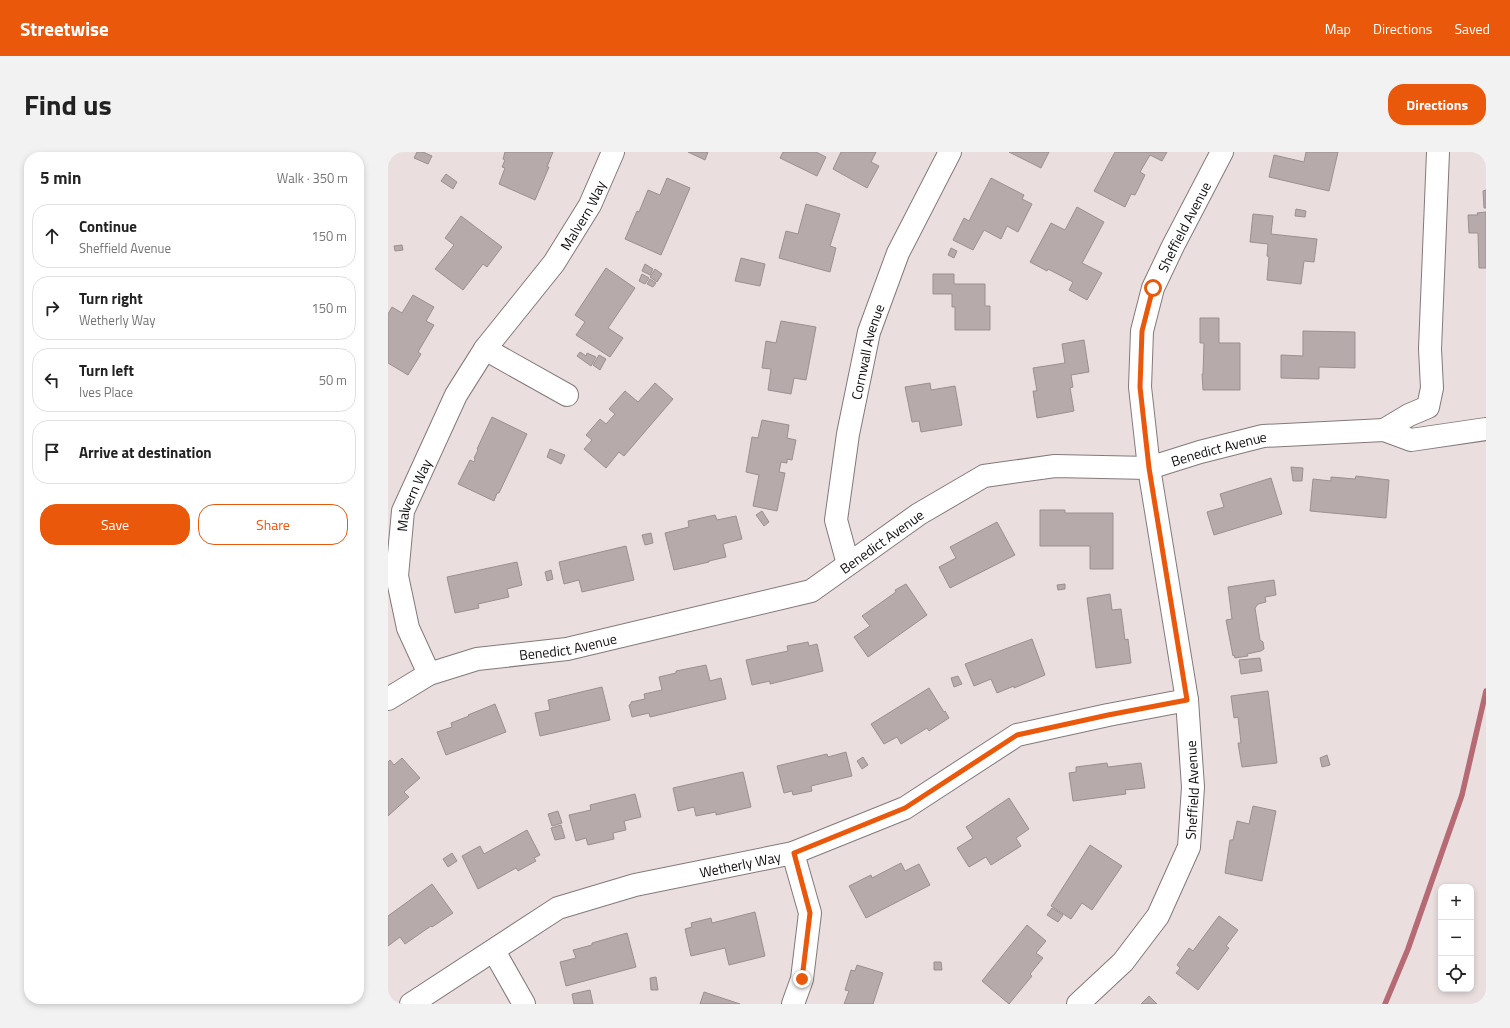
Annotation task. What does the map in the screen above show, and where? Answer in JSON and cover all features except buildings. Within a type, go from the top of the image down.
[{"type":"street","name":"Malvern Way","points":[[429,674],[408,628],[397,576],[403,511],[456,395],[485,349],[554,263],[590,205],[613,152]]},
{"type":"street","name":"Cornwall Avenue","points":[[848,564],[836,520],[848,434],[869,332],[898,253],[950,152]]},
{"type":"street","name":"Sheffield Avenue","points":[[1078,1004],[1122,962],[1158,916],[1189,847],[1193,787],[1187,700],[1149,468],[1140,387],[1142,331],[1153,288],[1222,152]]},
{"type":"street","points":[[1384,430],[1409,415],[1428,407],[1430,402],[1432,388],[1430,349],[1438,152]]},
{"type":"street","points":[[485,349],[568,395]]},
{"type":"street","points":[[1384,430],[1412,440],[1486,429]]},
{"type":"street","name":"Benedict Avenue","points":[[388,699],[429,674],[477,659],[567,649],[810,591],[919,514],[984,476],[1055,466],[1149,468],[1200,452],[1262,436],[1384,430]]},
{"type":"street","name":"Wetherly Way","points":[[411,1004],[558,908],[635,885],[794,853],[905,808],[1017,735],[1108,715],[1187,700]]},
{"type":"street","points":[[792,1004],[802,979],[810,913],[794,853]]},
{"type":"street","points":[[494,951],[524,1004]]},
{"type":"waterway","points":[[1385,1004],[1408,949],[1462,795],[1486,691]]},
{"type":"route","points":[[802,979],[810,913],[794,853],[905,808],[1017,735],[1108,715],[1187,700],[1149,468],[1140,387],[1142,331],[1153,288]]}]
